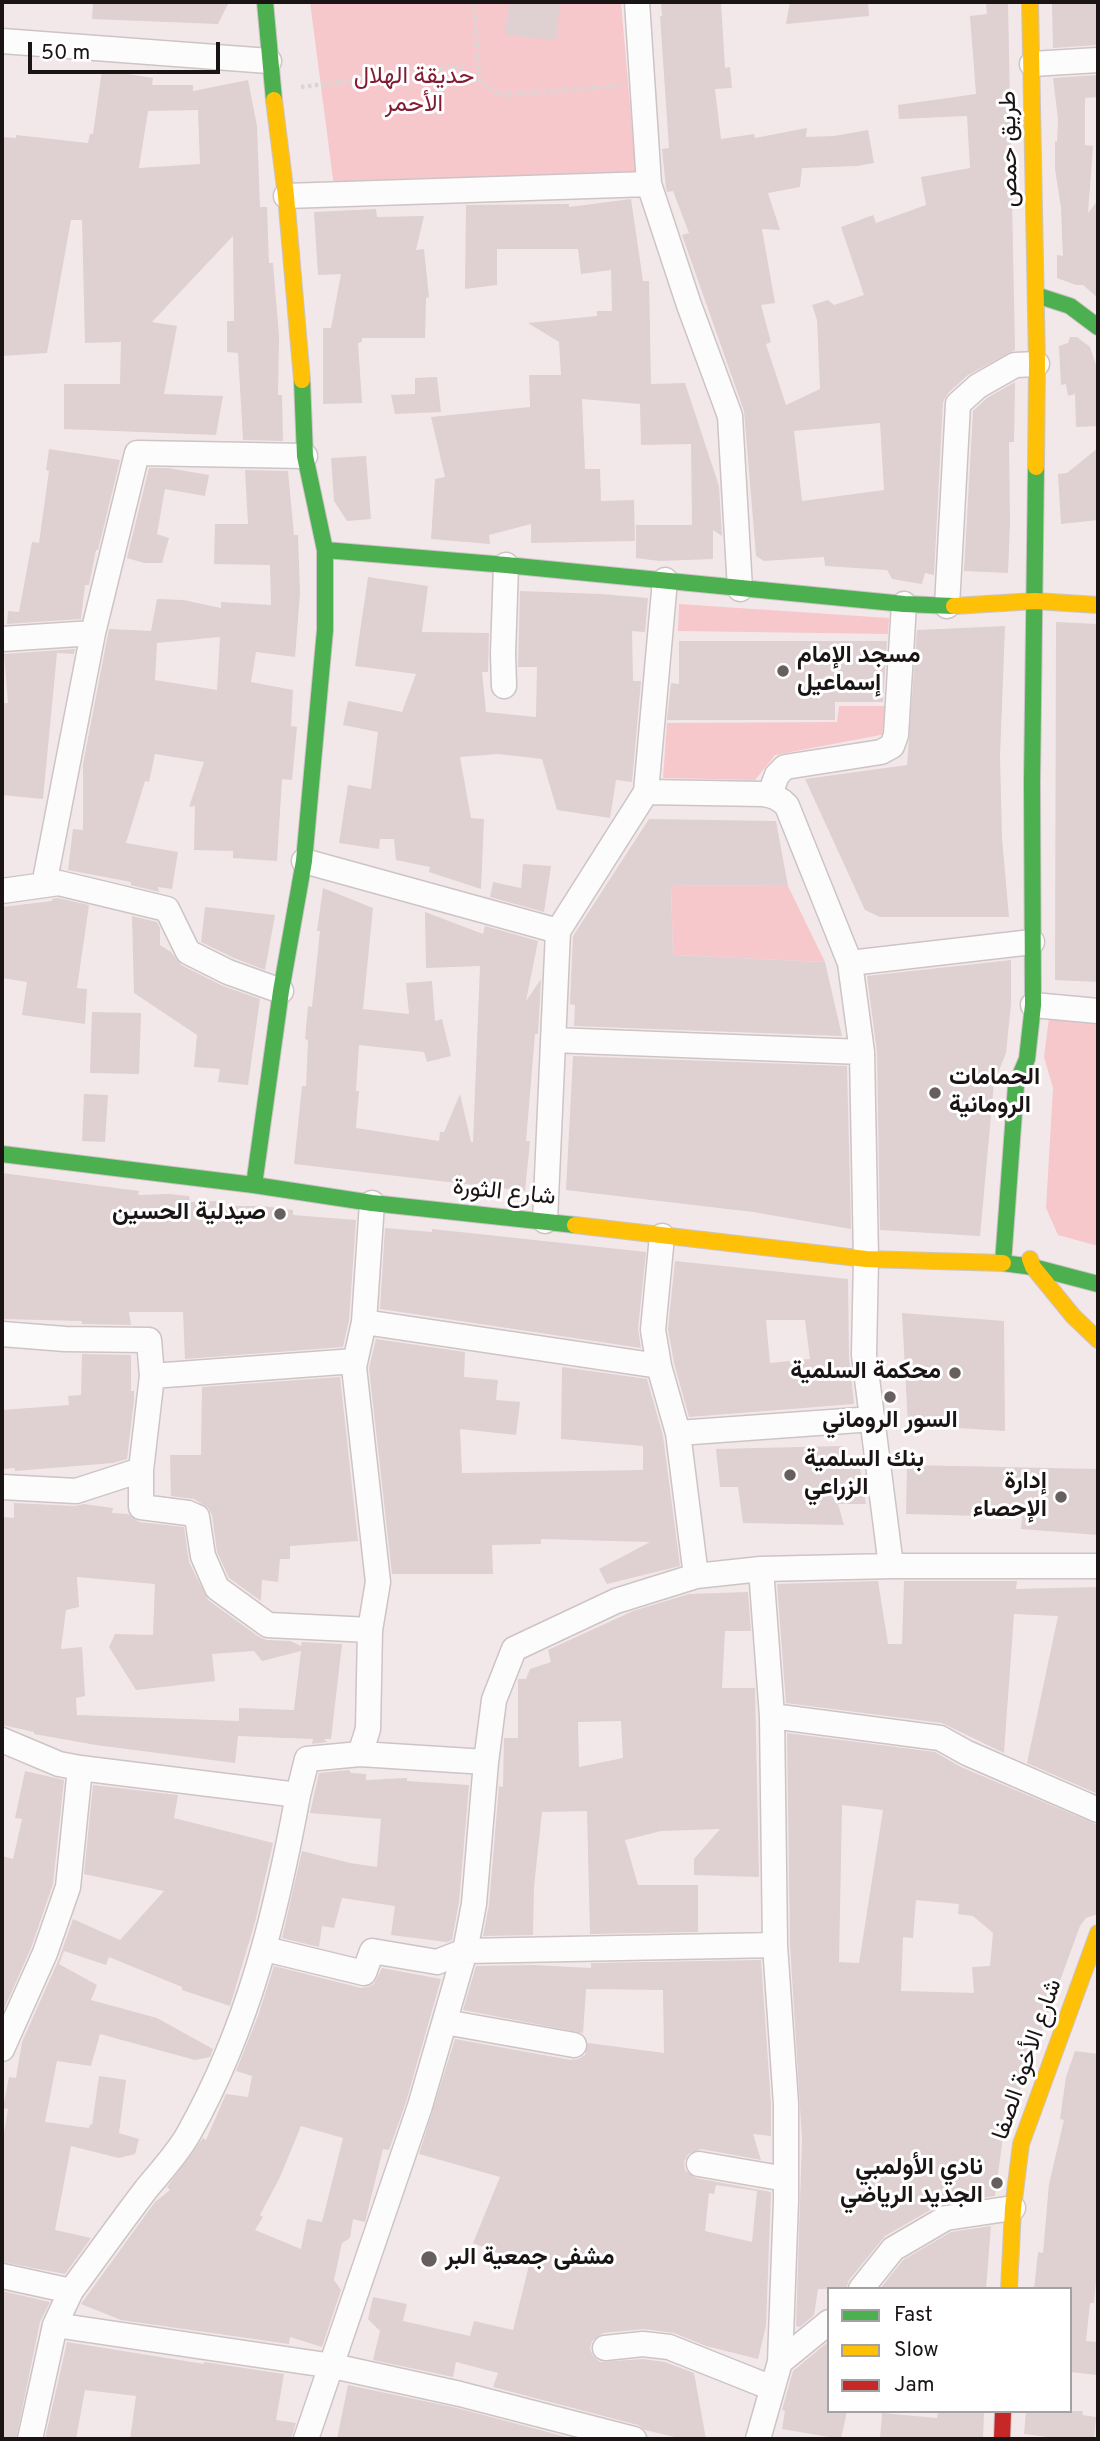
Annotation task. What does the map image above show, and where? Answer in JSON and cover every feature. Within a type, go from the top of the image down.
[{"type":"main road","points":[[254,1185],[281,991],[304,860],[325,630],[325,551],[305,456],[304,401],[286,196],[269,61],[265,2]]},
{"type":"main road","name":"طريق حمص","points":[[1027,1059],[1033,1005],[1037,364],[1030,2]]},
{"type":"main road","points":[[1036,295],[1065,303],[1098,327]]},
{"type":"main road","points":[[325,551],[506,565],[904,604],[947,606],[1035,601],[1098,605]]},
{"type":"main road","points":[[1027,1059],[1032,1087]]},
{"type":"main road","points":[[1003,1263],[1016,1086],[1027,1059]]},
{"type":"main road","name":"شارع الثورة","points":[[2,1154],[254,1185],[372,1203],[866,1259],[1003,1263],[1033,1267],[1098,1284]]},
{"type":"main road","points":[[1026,1244],[1033,1267],[1073,1316],[1098,1340]]},
{"type":"main road","name":"شارع الأخوة الصفا","points":[[1009,2287],[1013,2207],[1021,2144],[1098,1933]]},
{"type":"main road","points":[[1002,2439],[1003,2413]]},
{"type":"street","points":[[637,2],[649,184],[689,305],[730,416],[740,589]]},
{"type":"street","points":[[2,41],[269,61]]},
{"type":"street","points":[[1032,64],[1098,60]]},
{"type":"street","points":[[286,196],[649,184]]},
{"type":"street","points":[[947,606],[958,404],[978,386],[1015,365],[1037,364]]},
{"type":"street","points":[[44,885],[93,633],[137,453],[305,456]]},
{"type":"street","points":[[504,686],[506,565]]},
{"type":"street","points":[[545,1221],[558,931],[646,792],[665,580]]},
{"type":"street","points":[[770,794],[777,775],[785,767],[881,752],[892,746],[896,735],[904,604]]},
{"type":"street","points":[[2,639],[93,633]]},
{"type":"street","points":[[646,792],[776,796],[787,806],[850,963],[862,1052],[866,1259],[864,1355],[891,1566]]},
{"type":"street","points":[[304,860],[558,931]]},
{"type":"street","points":[[2,891],[59,883],[167,909],[188,952],[228,972],[281,991]]},
{"type":"street","points":[[850,963],[1032,942]]},
{"type":"street","points":[[1033,1005],[1098,1011]]},
{"type":"street","points":[[553,1040],[862,1052]]},
{"type":"street","points":[[359,1755],[368,1729],[370,1630],[378,1582],[355,1361],[364,1322],[372,1203]]},
{"type":"street","points":[[662,1236],[653,1330],[659,1366],[678,1433],[696,1576]]},
{"type":"street","points":[[364,1322],[659,1366]]},
{"type":"street","points":[[2,1334],[65,1339],[149,1340],[152,1376],[141,1470],[141,1507],[188,1513],[197,1517],[203,1556],[218,1588],[268,1625],[370,1630]]},
{"type":"street","points":[[152,1376],[355,1361]]},
{"type":"street","points":[[678,1433],[873,1419]]},
{"type":"street","points":[[2,1487],[76,1491],[141,1470]]},
{"type":"street","points":[[306,2439],[333,2367],[420,2106],[465,1951],[474,1905],[494,1700],[514,1649],[616,1601],[696,1576],[761,1569],[1098,1566]]},
{"type":"street","points":[[758,2439],[780,2362],[786,2179],[786,2104],[775,1945],[772,1716],[761,1569]]},
{"type":"street","points":[[772,1716],[940,1738],[967,1753],[1098,1810]]},
{"type":"street","points":[[2,1740],[59,1764],[80,1768],[298,1795]]},
{"type":"street","points":[[30,2439],[55,2325],[71,2291],[188,2135],[245,2012],[283,1878],[307,1759],[359,1755],[486,1762]]},
{"type":"street","points":[[2,2049],[45,1953],[68,1887],[80,1768]]},
{"type":"street","points":[[265,1949],[364,1973],[372,1951],[437,1962],[465,1951],[775,1945]]},
{"type":"street","points":[[444,2022],[574,2045]]},
{"type":"street","points":[[699,2164],[786,2179]]},
{"type":"street","points":[[863,2287],[893,2249],[946,2218],[1013,2207]]},
{"type":"street","points":[[2,2276],[71,2291]]},
{"type":"street","points":[[780,2362],[827,2324]]},
{"type":"street","points":[[55,2325],[333,2367],[460,2394],[634,2439]]},
{"type":"street","points":[[605,2348],[643,2344],[669,2347],[772,2388]]},
{"type":"path","points":[[474,2],[479,80]]},
{"type":"path","points":[[273,91],[459,67],[500,95],[642,84]]},
{"type":"green space","name":"حديقة الهلال الأحمر","points":[[310,2],[621,2],[636,173],[334,187]]},
{"type":"green space","points":[[679,604],[889,618],[888,634],[678,631]]},
{"type":"green space","points":[[839,706],[887,706],[886,734],[775,755],[755,780],[663,778],[667,723],[837,722]]},
{"type":"green space","points":[[671,885],[788,886],[825,962],[673,955]]},
{"type":"green space","points":[[1049,1018],[1098,1024],[1098,1246],[1058,1235],[1046,1208],[1053,1088],[1044,1057]]},
{"type":"building","points":[[93,2],[229,2],[218,24],[92,19]]},
{"type":"building","points":[[509,2],[560,4],[556,40],[505,35]]},
{"type":"building","points":[[661,2],[721,2],[725,68],[730,67],[732,88],[715,89],[721,139],[754,134],[755,138],[807,128],[806,137],[834,136],[868,130],[874,163],[802,168],[800,187],[768,193],[780,230],[762,229],[775,303],[761,305],[771,342],[766,344],[786,405],[820,389],[817,320],[812,305],[828,300],[834,305],[864,295],[841,227],[873,215],[876,223],[926,205],[921,177],[970,168],[967,116],[899,119],[898,105],[976,94],[970,16],[987,14],[986,2],[1008,2],[1011,156],[1004,156],[1012,197],[1015,350],[968,375],[948,393],[943,402],[934,575],[925,573],[922,584],[892,579],[887,570],[825,566],[824,557],[764,561],[756,556],[744,411],[682,235],[689,233],[673,191],[667,192],[666,188],[662,149],[669,148]],"holes":[[[880,423],[884,490],[802,501],[794,431]]]},
{"type":"building","points":[[790,2],[868,2],[869,16],[786,24]]},
{"type":"building","points":[[1098,2],[1098,45],[1053,48],[1052,3]]},
{"type":"building","points":[[102,70],[153,78],[152,85],[193,85],[193,91],[248,80],[257,126],[260,207],[267,207],[269,263],[273,263],[279,336],[278,395],[282,395],[283,441],[243,440],[238,353],[227,352],[227,321],[234,321],[233,236],[152,322],[177,326],[164,394],[223,396],[216,435],[64,429],[64,384],[120,384],[121,342],[85,343],[82,220],[71,220],[47,353],[2,356],[2,137],[16,138],[16,135],[88,143],[90,134],[93,134]],"holes":[[[198,110],[200,164],[139,168],[148,111]]]},
{"type":"building","points":[[1098,75],[1098,97],[1085,98],[1085,145],[1093,146],[1088,213],[1098,200],[1098,298],[1083,285],[1057,278],[1057,255],[1063,256],[1061,208],[1055,169],[1058,119],[1053,78]]},
{"type":"building","points":[[631,199],[643,281],[649,281],[651,384],[685,383],[719,486],[722,536],[713,530],[713,559],[659,561],[636,558],[636,525],[692,525],[691,444],[641,445],[640,404],[582,399],[585,469],[600,469],[601,501],[634,500],[635,541],[531,543],[531,524],[489,535],[490,544],[431,539],[435,479],[445,477],[431,417],[530,407],[529,375],[561,375],[559,342],[528,323],[597,316],[597,311],[612,311],[611,270],[581,274],[578,249],[497,249],[497,285],[465,289],[466,205],[569,204],[569,207]]},
{"type":"building","points":[[376,209],[377,217],[424,216],[416,250],[424,249],[429,297],[426,298],[425,338],[362,338],[362,342],[358,343],[362,403],[323,404],[323,328],[331,328],[341,274],[318,275],[314,212]]},
{"type":"building","points":[[1070,337],[1077,337],[1090,347],[1098,371],[1098,426],[1076,427],[1075,394],[1068,396],[1066,384],[1061,385],[1059,346],[1068,343]]},
{"type":"building","points":[[437,377],[441,412],[395,414],[391,395],[415,394],[415,378]]},
{"type":"building","points":[[1015,382],[1014,442],[1009,442],[1008,573],[964,571],[973,411],[987,398]]},
{"type":"building","points":[[1098,448],[1098,520],[1061,524],[1058,474],[1067,473]]},
{"type":"building","points":[[49,449],[120,460],[89,585],[85,585],[81,619],[7,624],[8,611],[19,612],[32,542],[39,543],[49,471],[46,470]]},
{"type":"building","points":[[366,456],[371,519],[347,521],[334,501],[331,458]]},
{"type":"building","points":[[149,468],[168,468],[209,475],[205,496],[165,489],[157,534],[169,538],[162,563],[144,563],[127,558]]},
{"type":"building","points":[[245,470],[288,471],[294,535],[298,535],[300,593],[295,657],[256,652],[251,682],[293,690],[291,726],[297,727],[292,780],[282,779],[277,861],[233,858],[233,851],[194,850],[195,806],[189,807],[204,762],[155,754],[149,782],[145,781],[126,843],[178,852],[172,889],[158,887],[159,892],[131,885],[131,882],[68,870],[73,829],[83,830],[83,764],[109,629],[151,631],[157,599],[183,600],[221,608],[221,602],[271,605],[270,565],[214,564],[215,524],[248,524]],"holes":[[[220,637],[217,690],[155,680],[157,643]]]},
{"type":"building","points":[[368,577],[428,586],[422,632],[489,633],[488,672],[482,672],[486,712],[536,717],[537,667],[518,667],[520,591],[648,598],[645,632],[632,631],[633,681],[641,681],[632,782],[616,780],[610,818],[557,810],[542,759],[498,754],[460,757],[471,818],[484,819],[481,889],[429,872],[430,867],[396,860],[394,839],[380,839],[379,849],[339,843],[348,785],[371,789],[378,732],[343,725],[348,701],[402,712],[416,674],[355,666]]},
{"type":"building","points":[[1056,622],[1098,624],[1098,982],[1055,980]]},
{"type":"building","points":[[1005,626],[1000,757],[1002,838],[1009,917],[880,917],[865,910],[805,779],[907,765],[917,630]]},
{"type":"building","name":"مسجد الإمام إسماعيل","points":[[679,641],[887,641],[883,702],[835,702],[835,720],[667,720],[671,683],[679,684]]},
{"type":"building","points":[[75,649],[74,654],[57,653],[43,799],[2,795],[2,703],[8,703],[4,654]]},
{"type":"building","points":[[649,819],[776,821],[788,886],[671,885],[673,955],[825,962],[842,1036],[574,1026],[575,1005],[570,1004],[573,936]]},
{"type":"building","points":[[523,864],[551,866],[544,912],[490,897],[493,882],[521,888]]},
{"type":"building","points":[[323,888],[373,908],[363,1009],[409,1014],[406,983],[432,981],[435,1021],[442,1019],[451,1056],[427,1062],[424,1052],[359,1045],[356,1128],[439,1141],[440,1132],[444,1132],[460,1094],[473,1142],[480,966],[426,968],[425,912],[483,934],[485,926],[538,941],[526,1001],[541,979],[526,1141],[530,1141],[525,1191],[294,1164],[302,1086],[306,1086],[308,1040],[305,1039],[308,1006],[312,1007]]},
{"type":"building","points":[[58,898],[89,905],[77,988],[87,989],[85,1024],[22,1015],[27,982],[2,978],[2,907]]},
{"type":"building","points":[[205,907],[275,915],[265,970],[201,942]]},
{"type":"building","points":[[132,916],[157,922],[160,928],[160,945],[171,952],[181,965],[223,986],[260,999],[248,1085],[218,1082],[220,1069],[194,1067],[197,1035],[134,993]]},
{"type":"building","name":"الحمامات الرومانية","points":[[1011,960],[1011,1004],[1006,1053],[994,1083],[980,1236],[880,1230],[877,1052],[867,976]]},
{"type":"building","points":[[92,1012],[141,1013],[139,1074],[90,1073]]},
{"type":"building","points":[[573,1056],[847,1066],[851,1229],[753,1212],[566,1190]]},
{"type":"building","points":[[84,1094],[108,1095],[105,1142],[82,1141]]},
{"type":"building","points":[[2,1173],[139,1191],[138,1195],[189,1196],[190,1202],[217,1201],[217,1206],[262,1206],[293,1210],[293,1215],[356,1220],[349,1320],[343,1347],[185,1359],[183,1312],[129,1312],[131,1325],[2,1319]]},
{"type":"building","points":[[385,1228],[432,1232],[432,1229],[646,1252],[638,1329],[641,1348],[380,1309]]},
{"type":"building","points":[[675,1261],[848,1279],[849,1357],[854,1404],[689,1417],[668,1329]],"holes":[[[766,1320],[805,1320],[810,1359],[770,1363]]]},
{"type":"building","name":"محكمة السلمية","points":[[902,1313],[1004,1321],[1005,1431],[908,1425]]},
{"type":"building","points":[[376,1339],[465,1352],[464,1377],[498,1380],[496,1400],[520,1402],[516,1435],[460,1429],[462,1473],[643,1470],[643,1446],[561,1439],[562,1367],[647,1379],[663,1436],[680,1566],[607,1584],[599,1569],[650,1542],[541,1539],[541,1544],[492,1545],[493,1574],[392,1574],[369,1368]]},
{"type":"building","points":[[82,1354],[131,1355],[131,1391],[134,1391],[134,1400],[127,1459],[113,1463],[15,1471],[15,1468],[2,1469],[2,1410],[69,1405],[68,1396],[81,1395]]},
{"type":"building","points":[[340,1377],[358,1541],[290,1546],[290,1559],[280,1559],[278,1582],[262,1580],[261,1601],[229,1578],[217,1552],[212,1515],[208,1508],[194,1499],[171,1496],[170,1455],[201,1455],[202,1387]]},
{"type":"building","name":"بنك السلمية الزراعي","points":[[842,1446],[842,1464],[859,1462],[866,1504],[838,1504],[844,1525],[743,1523],[738,1487],[720,1487],[716,1449]]},
{"type":"building","points":[[907,1465],[1098,1469],[1098,1535],[1021,1529],[1022,1517],[906,1514]]},
{"type":"building","points":[[14,1503],[75,1506],[84,1504],[113,1508],[112,1513],[128,1514],[139,1522],[184,1527],[189,1562],[208,1600],[267,1640],[290,1641],[301,1646],[302,1642],[342,1644],[331,1739],[312,1744],[313,1739],[238,1736],[235,1763],[96,1745],[34,1734],[2,1725],[2,1517],[14,1518]],"holes":[[[77,1577],[155,1584],[153,1635],[115,1634],[109,1647],[136,1690],[215,1681],[212,1654],[254,1651],[262,1661],[301,1651],[294,1710],[239,1708],[239,1721],[77,1715],[76,1698],[85,1696],[82,1647],[61,1649],[66,1610],[79,1607]]]},
{"type":"building","points":[[878,1581],[888,1644],[902,1644],[904,1581],[1017,1581],[1016,1589],[1098,1587],[1098,1794],[1027,1763],[1058,1616],[1014,1614],[1004,1753],[942,1723],[786,1703],[777,1584]]},
{"type":"building","points":[[748,1592],[751,1631],[725,1631],[722,1688],[755,1688],[759,1877],[694,1875],[694,1859],[720,1829],[661,1831],[625,1840],[638,1885],[698,1885],[698,1932],[590,1934],[587,1811],[542,1812],[534,1887],[533,1935],[483,1936],[489,1905],[499,1786],[503,1787],[504,1738],[518,1738],[518,1679],[526,1679],[530,1669],[551,1662],[548,1650],[633,1611],[689,1594]],"holes":[[[621,1721],[623,1758],[579,1767],[578,1722]]]},
{"type":"building","points":[[787,1733],[935,1752],[961,1767],[1098,1825],[1098,1914],[1086,1918],[1080,1926],[1003,2137],[995,2196],[939,2205],[885,2236],[849,2280],[847,2287],[818,2289],[814,2315],[800,2327],[796,2326],[802,2140],[790,1944]],"holes":[[[842,1805],[883,1810],[859,1963],[839,1962]],[[916,1900],[959,1904],[958,1914],[973,1916],[993,1933],[990,1966],[972,1967],[974,1993],[901,1991],[903,1937],[913,1938]]]},
{"type":"building","points":[[349,1770],[351,1773],[366,1774],[366,1780],[407,1778],[407,1781],[469,1785],[459,1902],[452,1940],[447,1942],[391,1935],[395,1906],[342,1898],[334,1928],[322,1926],[319,1947],[282,1938],[302,1851],[377,1867],[381,1819],[310,1813],[319,1773]]},
{"type":"building","points":[[25,1771],[64,1780],[53,1884],[31,1948],[4,2009],[2,1856],[13,1859],[22,1819],[15,1818]]},
{"type":"building","points":[[93,1785],[178,1795],[174,1818],[273,1843],[255,1922],[230,2006],[182,1990],[182,1987],[109,1957],[106,1965],[64,1951],[59,1964],[97,1985],[91,2000],[157,2018],[213,2049],[210,2057],[195,2060],[100,2034],[91,2066],[57,2061],[45,2122],[89,2128],[90,2124],[92,2125],[99,2076],[126,2080],[119,2133],[139,2139],[135,2154],[119,2158],[71,2146],[55,2230],[91,2238],[65,2274],[2,2262],[2,2145],[8,2109],[3,2108],[9,2077],[16,2078],[22,2042],[59,1959],[73,1919],[120,1940],[164,1891],[84,1874]]},
{"type":"building","points":[[761,1960],[771,2136],[753,2134],[761,2160],[701,2149],[688,2154],[684,2162],[685,2170],[696,2178],[771,2192],[766,2326],[758,2359],[706,2346],[674,2333],[644,2329],[603,2333],[592,2341],[590,2349],[600,2362],[643,2359],[665,2362],[694,2373],[706,2439],[683,2439],[645,2430],[638,2425],[493,2387],[498,2373],[456,2362],[453,2377],[373,2360],[380,2331],[368,2319],[373,2297],[407,2304],[403,2321],[470,2336],[474,2321],[513,2330],[529,2265],[473,2243],[500,2177],[419,2154],[455,2039],[571,2060],[585,2055],[588,2043],[664,2053],[663,1990],[586,1989],[583,2033],[463,2010],[476,1966],[591,1968],[591,1963]],"holes":[[[716,2185],[757,2191],[752,2242],[705,2231],[709,2193],[714,2194]]]},
{"type":"building","points":[[274,1966],[361,1988],[374,1984],[382,1968],[441,1979],[406,2102],[389,2150],[383,2149],[365,2222],[353,2219],[350,2238],[342,2243],[334,2280],[341,2290],[322,2347],[290,2337],[289,2344],[121,2320],[81,2304],[155,2202],[170,2190],[167,2187],[203,2138],[206,2140],[226,2094],[248,2097],[252,2076],[236,2071]],"holes":[[[301,2126],[343,2138],[322,2222],[307,2219],[301,2249],[255,2230]]]},
{"type":"building","points":[[1075,2051],[1098,2054],[1098,2257],[1094,2303],[1090,2303],[1086,2341],[1098,2342],[1098,2375],[1072,2372],[1072,2287],[1034,2287],[1038,2252],[1043,2253],[1049,2184],[1064,2120],[1060,2119],[1066,2077]]},
{"type":"building","points":[[991,2226],[986,2287],[882,2287],[903,2260],[951,2232]]},
{"type":"building","points":[[2,2291],[50,2302],[40,2322],[16,2439],[2,2439]]},
{"type":"building","points":[[67,2342],[284,2374],[276,2420],[296,2423],[291,2439],[130,2439],[136,2396],[85,2390],[76,2439],[45,2439]]},
{"type":"building","points":[[827,2343],[827,2413],[847,2413],[841,2439],[782,2429],[785,2411],[782,2410],[793,2371]]},
{"type":"building","points":[[348,2385],[457,2408],[574,2439],[337,2439]]},
{"type":"building","points":[[1083,2411],[1082,2415],[1096,2417],[1094,2439],[1064,2439],[1024,2434],[1026,2413]]},
{"type":"building","points":[[882,2413],[937,2418],[938,2413],[984,2413],[983,2439],[880,2439]]},
{"type":"traffic: fast","points":[[265,2],[274,100]]},
{"type":"traffic: fast","points":[[1036,295],[1070,306],[1098,327]]},
{"type":"traffic: fast","points":[[254,1185],[281,991],[304,861],[325,630],[325,550],[305,456],[302,380]]},
{"type":"traffic: fast","points":[[1036,467],[1032,782],[1033,1005],[1027,1059],[1016,1085],[1003,1263],[1033,1267],[1098,1284]]},
{"type":"traffic: fast","points":[[325,550],[904,604],[954,606]]},
{"type":"traffic: fast","points":[[2,1154],[254,1185],[372,1203],[575,1225]]},
{"type":"traffic: slow","points":[[1030,2],[1037,364],[1036,467]]},
{"type":"traffic: slow","points":[[274,100],[286,196],[302,380]]},
{"type":"traffic: slow","points":[[954,606],[1035,601],[1098,605]]},
{"type":"traffic: slow","points":[[575,1225],[866,1259],[1003,1263]]},
{"type":"traffic: slow","points":[[1030,1259],[1033,1267],[1073,1316],[1098,1340]]},
{"type":"traffic: slow","points":[[1009,2287],[1013,2208],[1021,2144],[1098,1933]]},
{"type":"traffic: jam","points":[[1002,2439],[1003,2413]]},
{"type":"place","name":"مسجد الإمام إسماعيل","points":[[783,671]]},
{"type":"place","name":"الحمامات الرومانية","points":[[935,1093]]},
{"type":"place","name":"صيدلية الحسين","points":[[280,1214]]},
{"type":"place","name":"محكمة السلمية","points":[[955,1373]]},
{"type":"place","name":"السور الروماني","points":[[890,1397]]},
{"type":"place","name":"بنك السلمية الزراعي","points":[[790,1475]]},
{"type":"place","name":"إدارة الإحصاء","points":[[1061,1497]]},
{"type":"place","name":"نادي الأولمبي الجديد الرياضي","points":[[997,2183]]},
{"type":"place","name":"مشفى جمعية البر","points":[[429,2259]]}]
